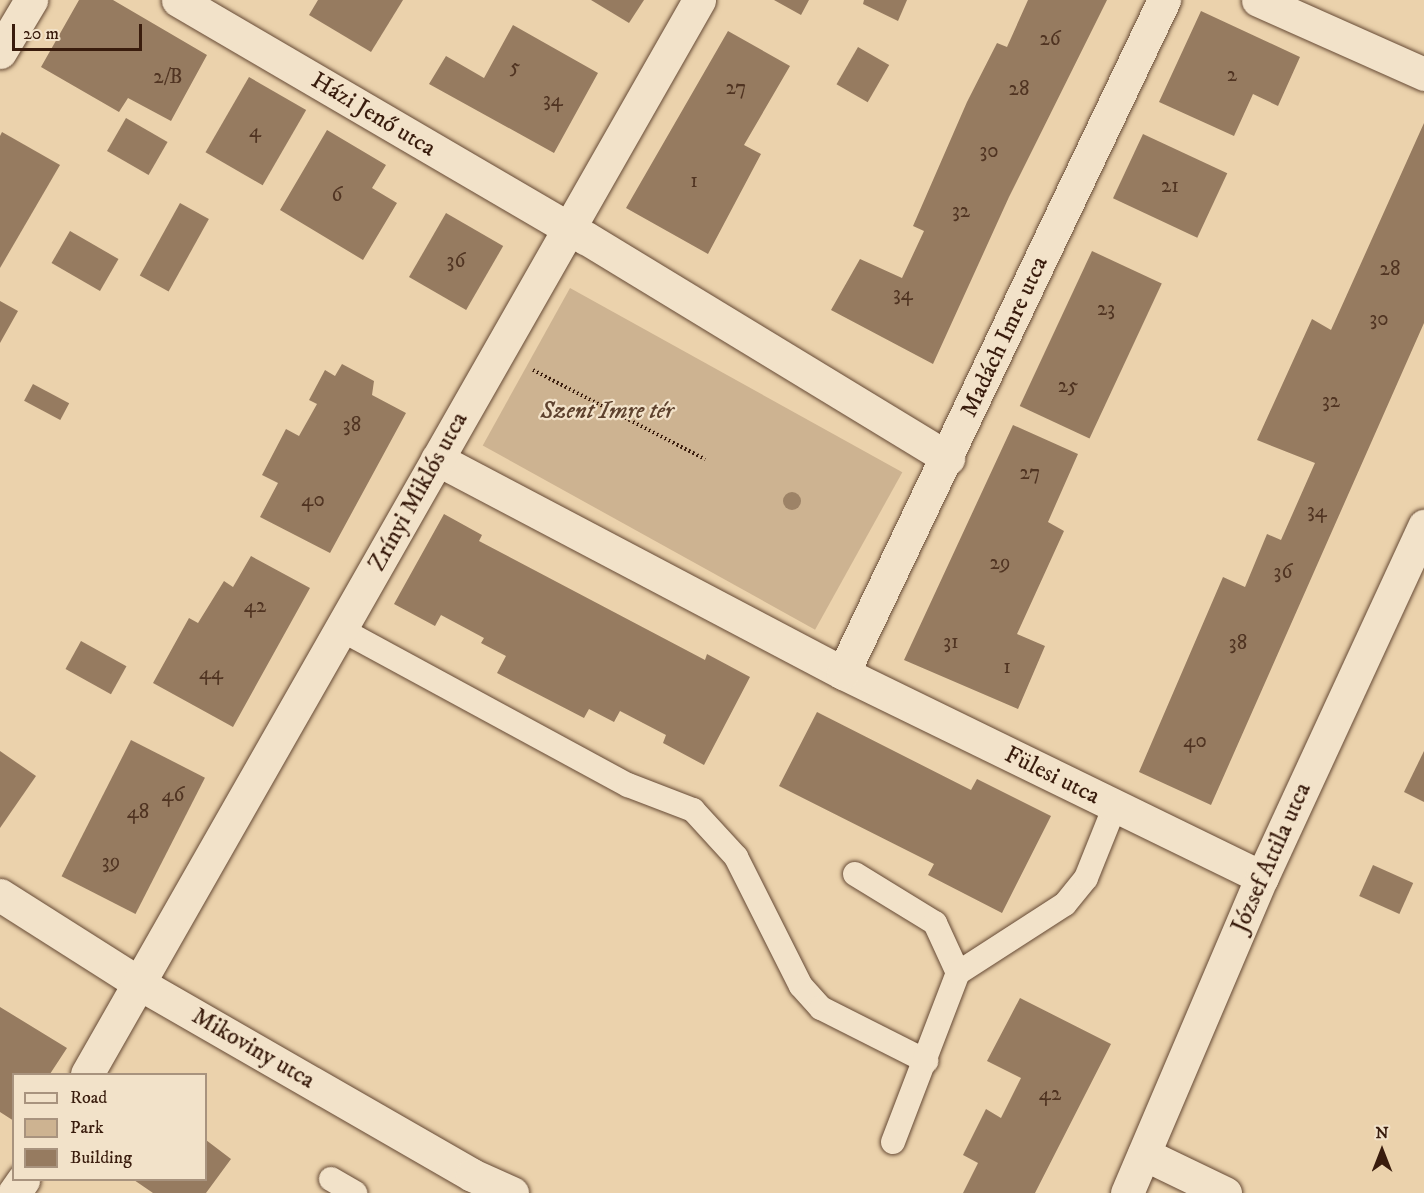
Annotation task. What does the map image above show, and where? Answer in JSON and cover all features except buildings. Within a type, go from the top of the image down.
[{"type":"street","points":[[0,52],[31,0]]},
{"type":"street","name":"Házi Jenő utca","points":[[178,0],[569,228]]},
{"type":"street","name":"Zrínyi Miklós utca","points":[[88,1073],[699,0]]},
{"type":"street","name":"Madách Imre utca","points":[[843,673],[948,458],[1164,0]]},
{"type":"street","points":[[1258,0],[1424,74]]},
{"type":"street","points":[[569,228],[948,458]]},
{"type":"street","points":[[437,459],[843,673]]},
{"type":"street","name":"József Attila utca","points":[[1127,1193],[1262,877],[1424,526]]},
{"type":"street","name":"Fülesi utca","points":[[843,673],[1262,877]]},
{"type":"street","name":"Mikoviny utca","points":[[0,895],[140,984],[468,1184],[512,1193]]},
{"type":"street","points":[[1144,1154],[1226,1193]]},
{"type":"lane","points":[[342,630],[628,785],[693,810],[736,857],[801,986],[820,1008],[926,1061]]},
{"type":"lane","points":[[893,1142],[958,973],[1065,904],[1086,878],[1115,806]]},
{"type":"lane","points":[[855,874],[935,923],[958,973]]},
{"type":"lane","points":[[331,1179],[355,1193]]},
{"type":"path","points":[[497,352],[705,459]]},
{"type":"green space","name":"Szent Imre tér","points":[[570,288],[902,472],[815,630],[483,445]]}]
